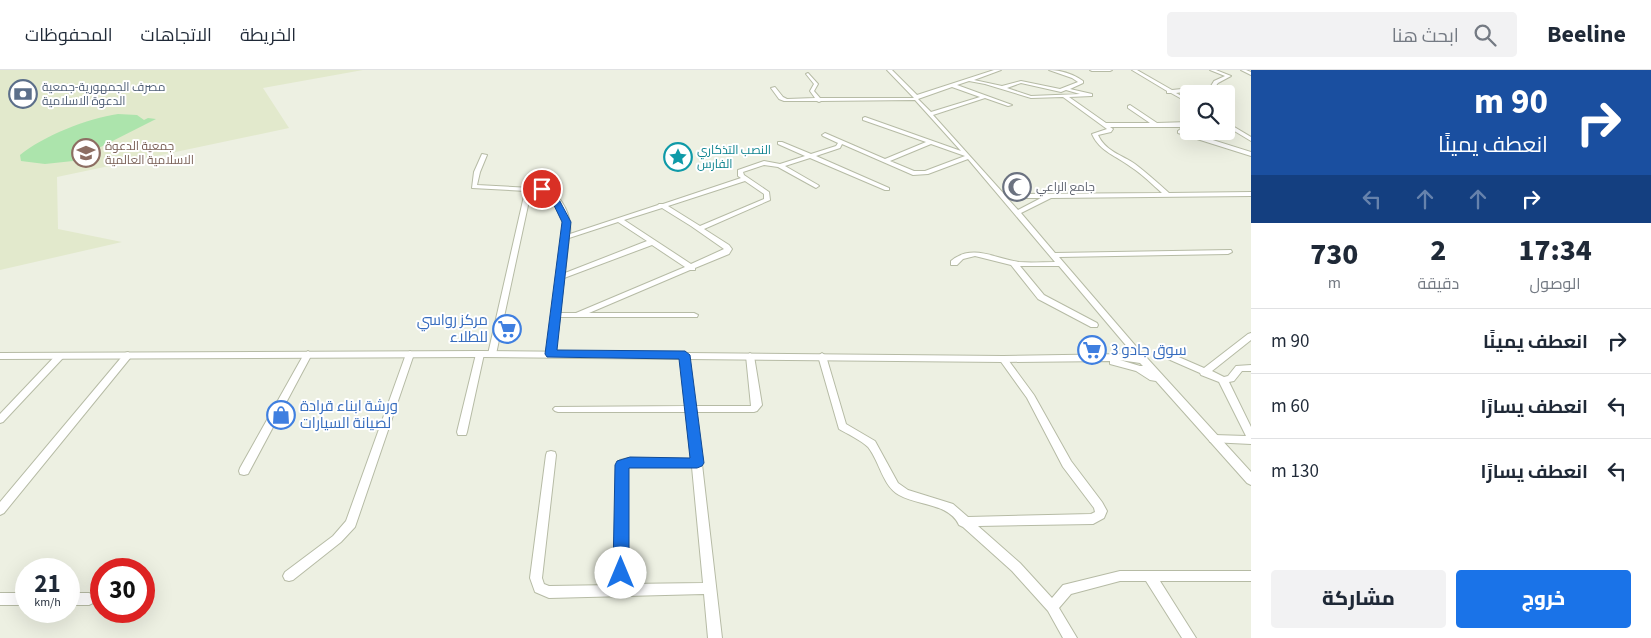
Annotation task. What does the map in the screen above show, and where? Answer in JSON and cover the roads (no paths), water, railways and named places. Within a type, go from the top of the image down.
[{"type":"street","points":[[889,70],[969,157],[1143,360],[1251,480]]},
{"type":"street","points":[[773,88],[783,99],[916,98],[998,70]]},
{"type":"street","points":[[1051,70],[1081,81],[1066,89]]},
{"type":"street","points":[[1092,70],[1110,70]]},
{"type":"street","points":[[1134,70],[1180,98]]},
{"type":"street","points":[[1169,92],[1214,87],[1219,80],[1229,76],[1228,74],[1212,70]]},
{"type":"street","points":[[1243,70],[1251,74]]},
{"type":"street","points":[[808,74],[817,85],[812,91],[819,100]]},
{"type":"street","points":[[969,80],[1031,97],[1090,95],[1066,89],[1054,90],[1021,82],[1002,88]]},
{"type":"street","points":[[951,85],[1010,105]]},
{"type":"street","points":[[1064,96],[1110,130],[1096,133],[1098,141],[1107,150],[1133,165],[1167,194]]},
{"type":"street","points":[[931,114],[984,97]]},
{"type":"street","points":[[1130,107],[1156,125]]},
{"type":"street","points":[[865,119],[969,157]]},
{"type":"street","points":[[1105,125],[1180,124]]},
{"type":"street","points":[[1235,129],[1251,139]]},
{"type":"street","points":[[825,135],[840,145],[856,149],[909,172],[922,174],[969,157]]},
{"type":"street","points":[[1206,140],[1251,154]]},
{"type":"street","points":[[780,143],[887,189]]},
{"type":"street","points":[[884,161],[929,143]]},
{"type":"street","points":[[780,166],[840,145]]},
{"type":"street","points":[[484,155],[477,172],[474,187],[542,189],[551,192],[566,218],[566,237],[551,354]]},
{"type":"street","points":[[700,228],[767,200],[766,193],[740,175],[740,171],[764,163],[780,166],[816,186]]},
{"type":"street","points":[[566,237],[745,179]]},
{"type":"street","points":[[1003,196],[1251,194]]},
{"type":"street","points":[[492,354],[527,196]]},
{"type":"street","points":[[1016,213],[1049,196]]},
{"type":"street","points":[[579,314],[692,268],[724,254],[728,249],[700,228],[661,205]]},
{"type":"street","points":[[618,219],[692,268]]},
{"type":"street","points":[[561,276],[652,242]]},
{"type":"street","points":[[1054,255],[1228,252]]},
{"type":"street","points":[[954,263],[959,257],[971,254],[1014,263],[1062,264]]},
{"type":"street","points":[[1014,263],[1041,297],[1094,325]]},
{"type":"street","points":[[556,315],[694,315]]},
{"type":"street","points":[[1204,373],[1251,336]]},
{"type":"street","points":[[244,471],[308,354]]},
{"type":"street","points":[[289,576],[337,539],[351,524],[410,354]]},
{"type":"street","points":[[462,432],[480,354]]},
{"type":"street","points":[[0,356],[551,354],[1003,359],[1122,357],[1143,360]]},
{"type":"street","points":[[0,510],[128,355]]},
{"type":"street","points":[[685,355],[716,638]]},
{"type":"street","points":[[0,420],[60,356]]},
{"type":"street","points":[[558,409],[691,408],[746,411],[756,408],[750,356]]},
{"type":"street","points":[[822,356],[842,426],[870,444],[894,486],[916,498],[949,507],[963,522],[1016,567],[1052,607],[1070,638]]},
{"type":"street","points":[[1171,357],[1223,380],[1230,379],[1239,368],[1251,368]]},
{"type":"street","points":[[1061,358],[1114,362],[1143,360]]},
{"type":"street","points":[[963,522],[1093,520],[1100,515],[1101,511],[1067,464],[1031,397],[1003,359]]},
{"type":"street","points":[[1114,362],[1144,370],[1175,396]]},
{"type":"street","points":[[1214,439],[1251,439],[1223,380]]},
{"type":"street","points":[[551,455],[536,578],[537,585],[549,592],[710,588]]},
{"type":"street","points":[[621,590],[621,466],[624,463],[630,462],[697,463]]},
{"type":"street","points":[[1149,575],[1189,638]]},
{"type":"street","points":[[1052,607],[1067,589],[1120,576],[1251,576]]},
{"type":"street","points":[[0,599],[15,599]]},
{"type":"street","points":[[80,599],[89,599]]},
{"type":"place","name":"مصرف الجمهورية-جمعية الدعوة الاسلامية","points":[[23,94]]},
{"type":"place","name":"جمعية الدعوة الاسلامية العالمية","points":[[86,153]]},
{"type":"place","name":"النصب التذكاري الفارس","points":[[678,157]]},
{"type":"place","name":"جامع الراعي","points":[[1017,187]]},
{"type":"place","name":"مركز رواسي للطلاء","points":[[507,329]]},
{"type":"place","name":"سوق جادو 3","points":[[1092,350]]},
{"type":"place","name":"ورشة ابناء قرادة لصيانة السيارات","points":[[281,415]]}]
